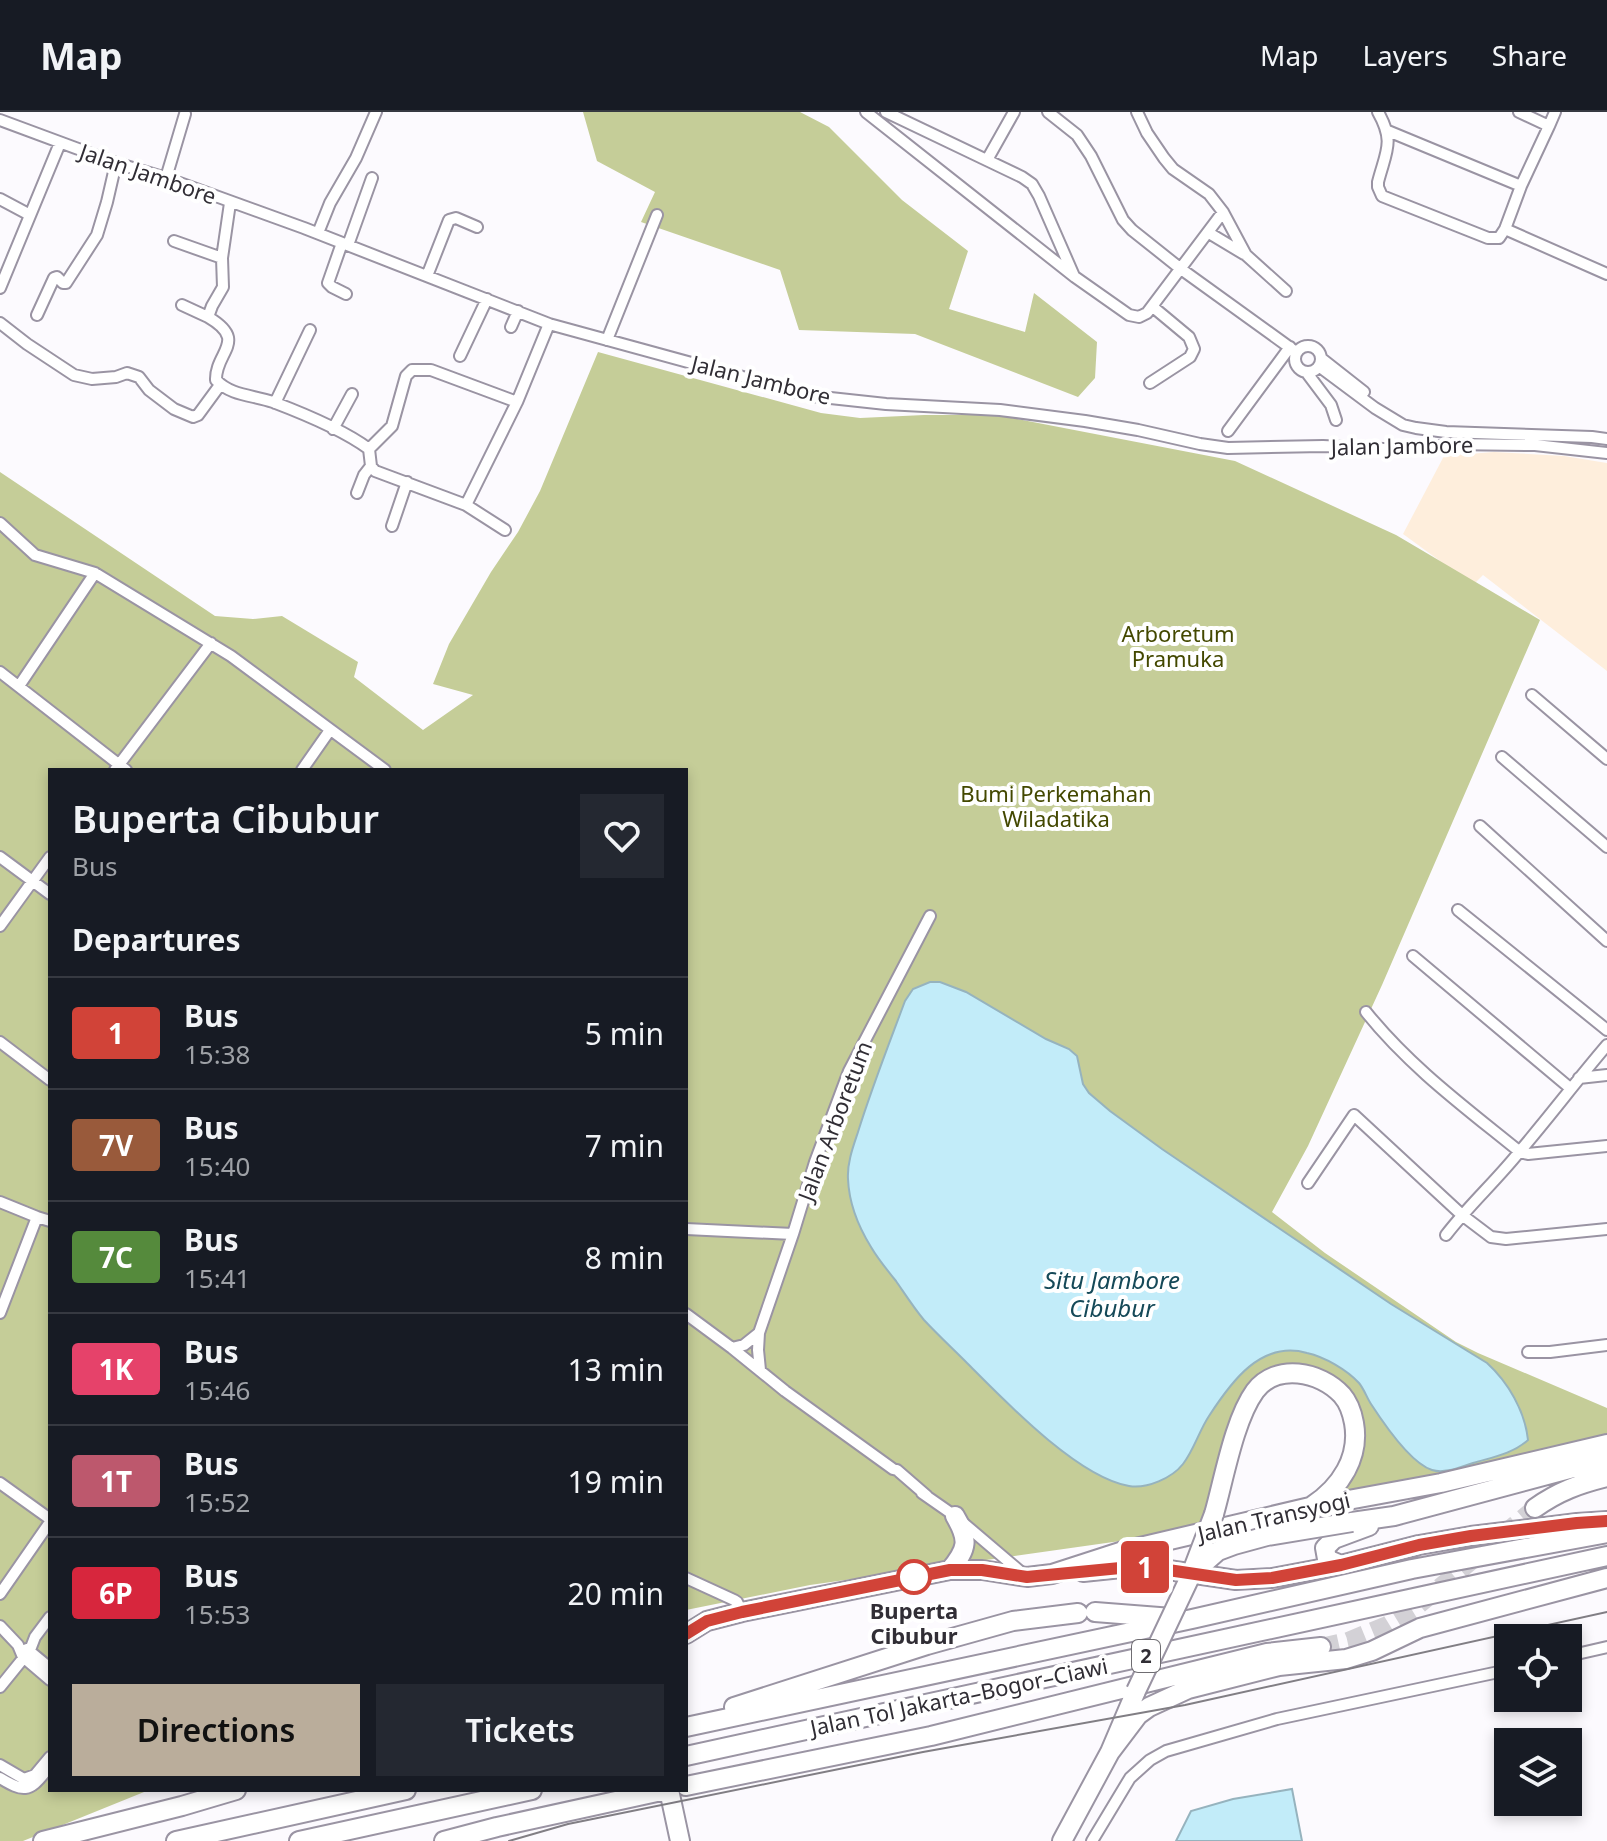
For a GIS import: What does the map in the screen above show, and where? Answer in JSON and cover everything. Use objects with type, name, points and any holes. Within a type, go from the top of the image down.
[{"type":"highway","points":[[1062,1841],[1110,1752],[1190,1577],[1214,1514],[1240,1418],[1255,1392],[1275,1375],[1311,1376],[1334,1387],[1343,1396],[1353,1417],[1355,1443],[1349,1466],[1323,1499],[1310,1507]]},
{"type":"highway","name":"Jalan Transyogi","points":[[688,1633],[707,1621],[742,1612],[950,1570],[982,1570],[1027,1577],[1052,1574],[1123,1551],[1310,1507],[1604,1457]]},
{"type":"highway","name":"Jalan Transyogi","points":[[1190,1577],[1218,1551],[1234,1545],[1267,1536],[1394,1516],[1604,1457]]},
{"type":"highway","points":[[1535,1508],[1568,1488],[1604,1457]]},
{"type":"highway","points":[[950,1570],[961,1556],[966,1542],[955,1516]]},
{"type":"highway","points":[[1341,1565],[1327,1559],[1327,1544],[1394,1516]]},
{"type":"highway","points":[[1052,1574],[1141,1566],[1236,1580],[1272,1578],[1471,1536],[1607,1521]]},
{"type":"highway","name":"Jalan Tol Jakarta–Bogor–Ciawi","points":[[688,1725],[1192,1619],[1412,1569],[1607,1533]]},
{"type":"highway","name":"Jalan Tol Jakarta–Bogor–Ciawi","points":[[688,1756],[1607,1556]]},
{"type":"highway","points":[[1110,1752],[1138,1715],[1188,1689],[1279,1666],[1346,1659],[1372,1651],[1420,1628],[1607,1578]]},
{"type":"highway","points":[[688,1724],[927,1645],[1013,1621],[1086,1612],[1192,1619]]},
{"type":"highway","points":[[688,1786],[931,1736],[1267,1653],[1321,1647]]},
{"type":"highway","points":[[43,1841],[229,1792]]},
{"type":"highway","points":[[176,1841],[397,1792]]},
{"type":"highway","points":[[299,1841],[523,1792]]},
{"type":"highway","points":[[444,1841],[659,1792]]},
{"type":"highway","points":[[668,1792],[680,1841]]},
{"type":"street","points":[[318,233],[376,112]]},
{"type":"street","points":[[866,112],[1075,277],[1129,315],[1142,316],[1153,307],[1223,212]]},
{"type":"street","points":[[886,112],[1032,184],[1075,277]]},
{"type":"street","points":[[987,160],[1014,112]]},
{"type":"street","points":[[1048,112],[1077,135],[1123,220],[1132,230],[1293,349],[1296,365],[1301,371],[1314,372],[1321,363]]},
{"type":"street","points":[[1137,112],[1168,164],[1209,194],[1223,212],[1246,255]]},
{"type":"street","points":[[1378,112],[1388,131],[1389,142],[1378,182],[1382,196],[1488,238],[1498,239],[1555,112]]},
{"type":"street","points":[[1519,112],[1549,126]]},
{"type":"street","points":[[166,178],[185,114]]},
{"type":"street","name":"Jalan Jambore","points":[[0,120],[318,233],[549,324],[812,396],[886,404],[1000,410],[1129,429],[1216,447],[1323,446],[1403,450],[1447,444],[1535,445],[1607,453]]},
{"type":"street","points":[[1388,131],[1521,186]]},
{"type":"street","points":[[0,288],[60,143]]},
{"type":"street","points":[[37,315],[54,278],[66,283],[94,240],[116,163]]},
{"type":"street","points":[[346,294],[328,283],[372,178]]},
{"type":"street","points":[[0,199],[30,215]]},
{"type":"street","points":[[208,317],[223,287],[222,258],[230,203]]},
{"type":"street","points":[[607,340],[657,215]]},
{"type":"street","points":[[427,276],[449,220],[456,218],[477,227]]},
{"type":"street","points":[[1505,229],[1607,274]]},
{"type":"street","points":[[1209,233],[1246,255],[1286,291]]},
{"type":"street","points":[[174,241],[222,258]]},
{"type":"street","points":[[460,356],[487,299]]},
{"type":"street","points":[[182,305],[208,317],[224,330],[228,339],[215,376],[220,385],[236,393],[275,403],[369,449]]},
{"type":"street","points":[[1150,383],[1190,357],[1194,349],[1189,337],[1153,307]]},
{"type":"street","points":[[511,327],[518,311]]},
{"type":"street","points":[[0,323],[74,375],[92,379],[127,373],[139,377],[149,390],[174,409],[193,417],[198,415],[220,385]]},
{"type":"street","points":[[466,505],[517,402],[549,324]]},
{"type":"street","points":[[275,403],[310,330]]},
{"type":"street","points":[[1228,431],[1293,349],[1312,345],[1319,350],[1321,363],[1375,408],[1403,425],[1446,432],[1607,439]]},
{"type":"street","points":[[1321,363],[1396,416],[1417,423],[1607,433]]},
{"type":"street","points":[[369,449],[392,426],[406,376],[412,370],[431,370],[517,402]]},
{"type":"street","points":[[1307,373],[1331,405],[1336,420]]},
{"type":"street","points":[[333,429],[352,394]]},
{"type":"street","points":[[369,449],[371,466],[375,471],[466,505],[505,530]]},
{"type":"street","points":[[357,493],[371,466]]},
{"type":"street","points":[[392,526],[407,482]]},
{"type":"street","points":[[0,523],[35,555],[95,573],[211,643],[382,768]]},
{"type":"street","points":[[19,686],[95,573]]},
{"type":"street","points":[[0,672],[120,768],[211,643]]},
{"type":"street","points":[[1532,695],[1607,759]]},
{"type":"street","points":[[303,768],[330,730]]},
{"type":"street","points":[[1502,757],[1607,847]]},
{"type":"street","points":[[1480,826],[1607,941]]},
{"type":"street","points":[[0,857],[48,892]]},
{"type":"street","points":[[0,926],[48,860]]},
{"type":"street","points":[[1458,910],[1607,1030]]},
{"type":"street","name":"Jalan Arboretum","points":[[760,1370],[759,1333],[815,1162],[849,1071],[930,916]]},
{"type":"street","points":[[1413,956],[1570,1088]]},
{"type":"street","points":[[1366,1012],[1423,1073],[1520,1152],[1528,1154],[1607,1146]]},
{"type":"street","points":[[0,1042],[48,1078]]},
{"type":"street","points":[[1446,1235],[1520,1152],[1607,1045]]},
{"type":"street","points":[[1579,1078],[1607,1075]]},
{"type":"street","points":[[1308,1183],[1354,1115],[1462,1215],[1491,1237],[1506,1239],[1607,1229]]},
{"type":"street","points":[[0,1202],[48,1220]]},
{"type":"street","points":[[0,1313],[37,1217]]},
{"type":"street","points":[[688,1229],[793,1234]]},
{"type":"street","points":[[688,1315],[955,1516],[1027,1577]]},
{"type":"street","points":[[732,1348],[751,1341],[759,1333]]},
{"type":"street","points":[[1528,1352],[1607,1345]]},
{"type":"street","points":[[0,1483],[48,1524]]},
{"type":"street","points":[[0,1594],[48,1526]]},
{"type":"street","points":[[688,1579],[734,1600],[742,1612]]},
{"type":"street","points":[[2,1681],[26,1654],[48,1620]]},
{"type":"street","points":[[688,1625],[707,1621]]},
{"type":"street","points":[[0,1626],[48,1678]]},
{"type":"street","points":[[1582,1653],[1607,1647]]},
{"type":"street","points":[[26,1654],[48,1667]]},
{"type":"street","points":[[1092,1841],[1130,1778],[1150,1760],[1166,1751],[1277,1719],[1494,1673]]},
{"type":"street","points":[[0,1765],[24,1779],[35,1775],[48,1759]]},
{"type":"street","points":[[0,1778],[18,1788],[30,1787],[48,1768]]},
{"type":"shaded area","points":[[1494,452],[1564,456],[1607,463],[1607,671],[1483,575],[1473,585],[1403,534],[1444,456]]},
{"type":"green space","points":[[583,112],[800,112],[829,127],[902,200],[968,251],[949,309],[1025,332],[1034,293],[1097,342],[1095,378],[1078,397],[915,334],[799,330],[780,270],[641,222],[655,192],[597,161]]},
{"type":"green space","name":"Bumi Perkemahan Wiladatika","points":[[598,352],[821,413],[860,418],[996,415],[1235,461],[1396,535],[1540,620],[1382,985],[1308,1146],[1272,1212],[1325,1253],[1456,1342],[1607,1408],[1607,1477],[1411,1489],[1322,1505],[1354,1459],[1339,1388],[1263,1377],[1212,1504],[1198,1530],[810,1585],[688,1610],[688,768],[48,768],[48,1792],[144,1792],[23,1841],[0,1841],[0,472],[215,616],[253,619],[282,616],[358,662],[354,677],[423,730],[473,695],[433,684],[449,644],[540,491]]},
{"type":"water","name":"Situ Jambore Cibubur","points":[[930,982],[940,982],[966,992],[1069,1049],[1077,1056],[1083,1084],[1110,1111],[1391,1304],[1487,1363],[1514,1398],[1528,1440],[1495,1457],[1452,1470],[1432,1470],[1415,1460],[1398,1442],[1354,1378],[1321,1358],[1290,1351],[1262,1358],[1249,1367],[1227,1390],[1209,1416],[1183,1464],[1159,1481],[1129,1486],[1109,1480],[1065,1453],[1021,1416],[924,1320],[874,1251],[852,1206],[848,1167],[869,1099],[905,1001],[913,989]]},
{"type":"water","points":[[1292,1789],[1302,1841],[1176,1841],[1191,1811],[1233,1799]]},
{"type":"tunnel","points":[[1321,1647],[1348,1641],[1387,1625],[1415,1608],[1535,1508]]},
{"type":"tram line","points":[[509,1841],[568,1824],[923,1752],[1185,1705],[1607,1612]]},
{"type":"bus line","name":"1","points":[[688,1633],[707,1621],[742,1612],[950,1570],[982,1570],[1027,1577],[1141,1566],[1236,1580],[1272,1578],[1471,1536],[1607,1521]]},
{"type":"place","name":"Buperta Cibubur","points":[[914,1577]]},
{"type":"park label","name":"Arboretum Pramuka","points":[[1178,646]]}]
